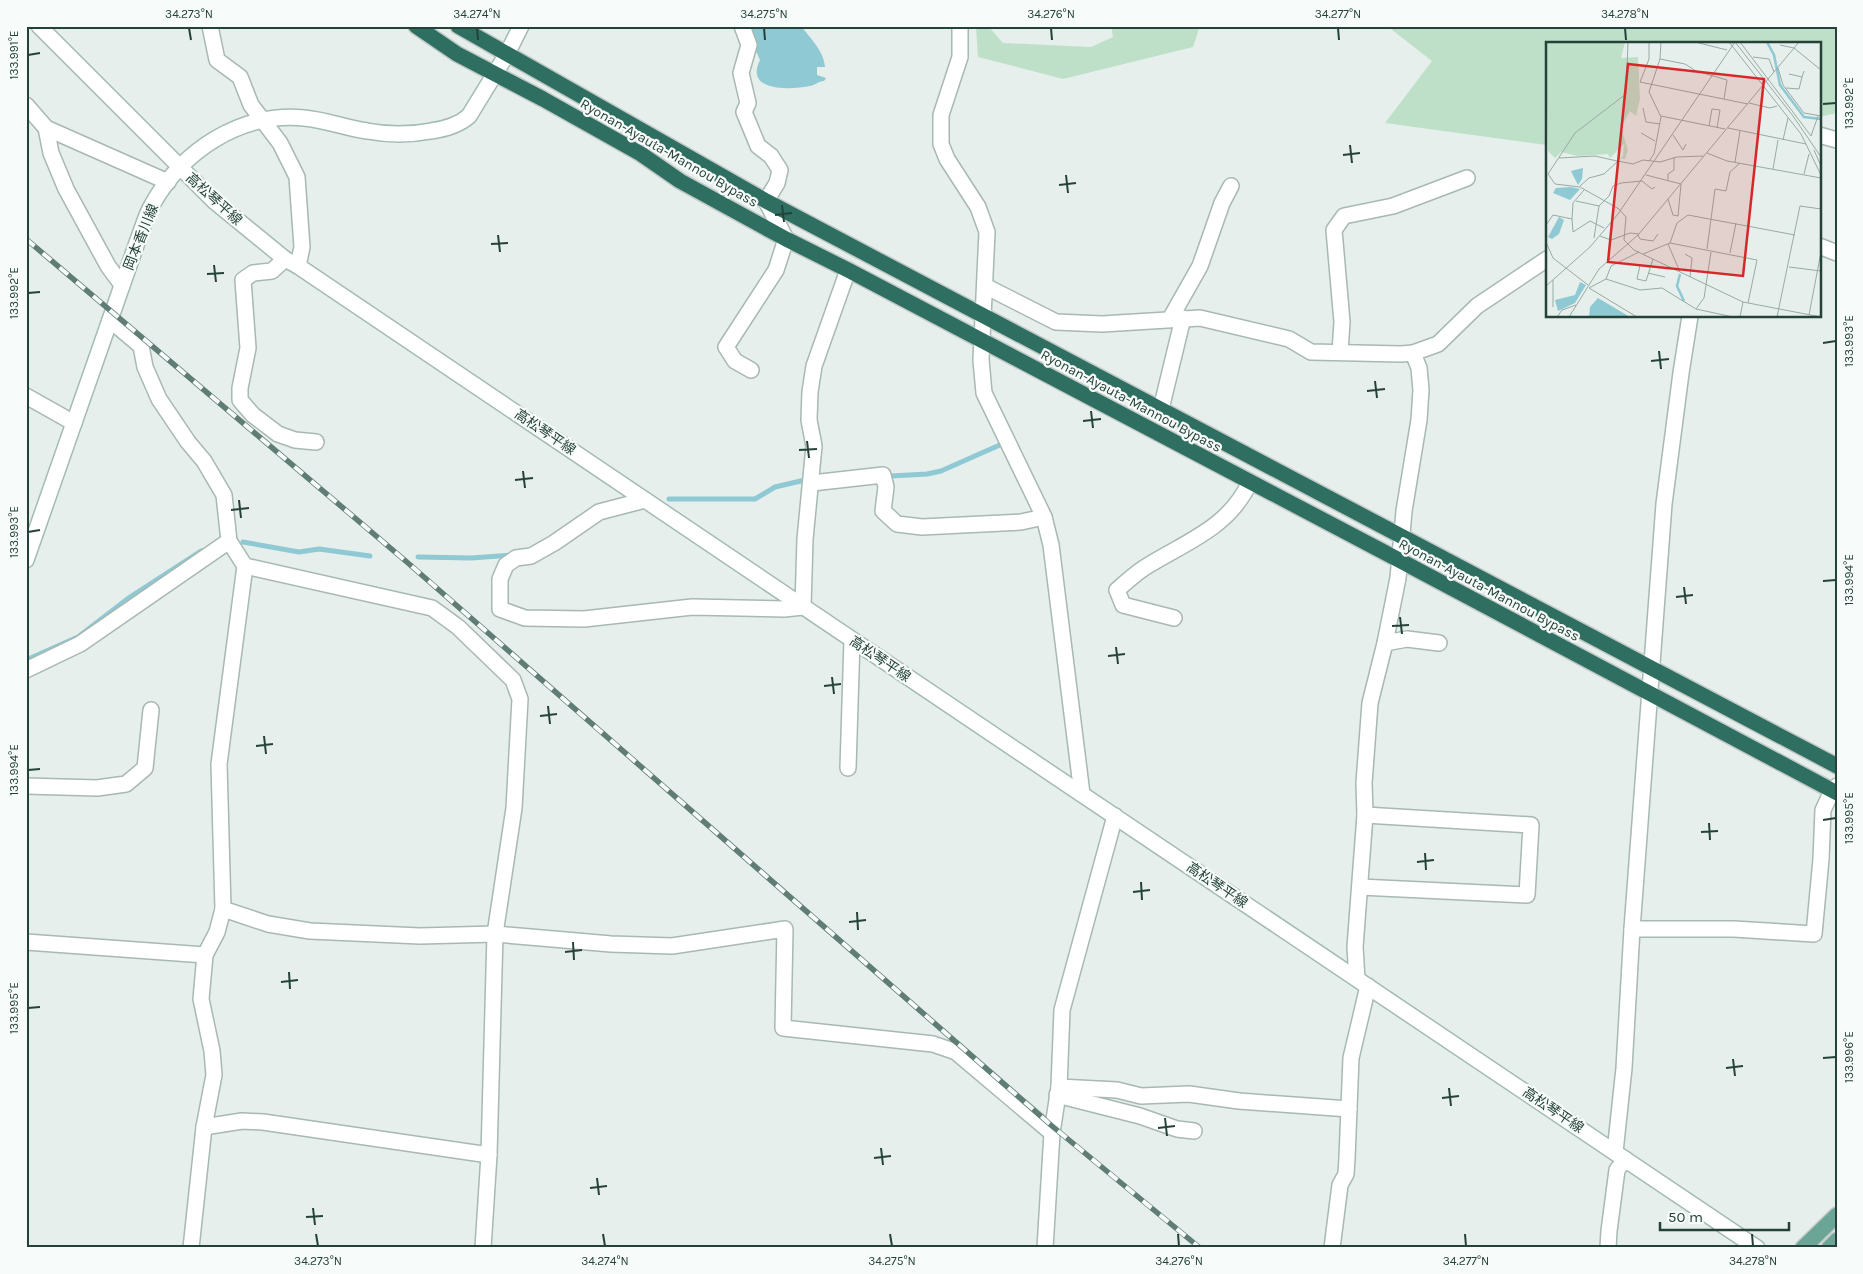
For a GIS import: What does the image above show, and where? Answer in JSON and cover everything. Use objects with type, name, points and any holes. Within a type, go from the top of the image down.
[{"type":"highway","name":"Ryonan-Ayauta-Mannou Bypass","points":[[416,26],[457,54],[641,154],[680,181],[786,239],[1399,560],[1650,695],[1835,790]]},
{"type":"highway","name":"Ryonan-Ayauta-Mannou Bypass","points":[[458,26],[766,202],[1162,408],[1837,766]]},
{"type":"main road","points":[[1803,1248],[1837,1215]]},
{"type":"main road","points":[[1829,1248],[1837,1240]]},
{"type":"street","name":"高松琴平線","points":[[39,26],[214,201],[292,262],[1757,1248]]},
{"type":"street","points":[[210,26],[217,60],[240,78],[251,105],[280,143],[297,177],[302,247],[292,262],[272,271],[253,273],[244,280],[248,348],[240,388],[240,400],[252,415],[278,434],[295,440],[316,442]]},
{"type":"street","name":"岡本香川線","points":[[26,560],[151,206],[180,168],[210,141],[224,132],[261,120],[303,118],[391,134],[423,133],[443,129],[462,122],[469,116],[495,74],[521,26]]},
{"type":"street","points":[[742,26],[748,44],[741,73],[748,102],[744,112],[758,146],[771,156],[780,170],[776,183],[766,202],[786,239],[776,270],[726,346],[735,361],[751,370]]},
{"type":"street","points":[[960,26],[960,57],[941,115],[941,144],[948,159],[978,207],[987,232],[981,360],[984,393],[1044,517],[1051,544],[1082,794]]},
{"type":"street","points":[[26,105],[46,128],[168,182]]},
{"type":"street","points":[[46,128],[51,153],[66,189],[108,266],[122,285]]},
{"type":"street","points":[[1820,135],[1837,140]]},
{"type":"street","points":[[1340,352],[1342,322],[1334,230],[1344,216],[1393,206],[1468,178]]},
{"type":"street","points":[[1162,408],[1177,318],[1200,266],[1222,203],[1231,186]]},
{"type":"street","points":[[1820,246],[1837,253]]},
{"type":"street","points":[[985,286],[1056,322],[1102,324],[1200,318],[1289,339],[1311,352],[1401,354],[1414,353],[1438,344],[1478,306],[1546,260]]},
{"type":"street","points":[[645,500],[599,512],[532,556],[516,558],[506,565],[500,579],[500,609],[525,618],[584,619],[692,606],[784,609],[803,607],[805,539],[812,483],[814,446],[809,420],[814,366],[848,270]]},
{"type":"street","points":[[1608,1248],[1620,1156],[1632,929],[1664,504],[1690,318]]},
{"type":"street","points":[[110,320],[141,346],[145,367],[159,399],[188,442],[204,460],[224,495],[229,541],[244,566],[219,764],[223,909],[217,932],[205,955],[201,999],[212,1051],[214,1074],[204,1127],[192,1248]]},
{"type":"street","points":[[1332,1248],[1340,1185],[1346,1174],[1351,1058],[1362,983],[1355,947],[1365,815],[1364,783],[1370,703],[1385,643],[1398,578],[1404,510],[1419,420],[1422,390],[1414,353]]},
{"type":"street","points":[[26,396],[74,423]]},
{"type":"street","points":[[812,483],[883,475],[886,488],[883,511],[897,524],[922,527],[1021,522],[1044,517]]},
{"type":"street","points":[[1174,618],[1123,605],[1117,590],[1142,569],[1206,533],[1236,507],[1250,482]]},
{"type":"street","points":[[26,670],[80,644],[229,541]]},
{"type":"street","points":[[244,566],[432,608],[458,627],[514,680],[520,700],[514,808],[495,934],[483,1248]]},
{"type":"street","points":[[1385,643],[1407,639],[1439,643]]},
{"type":"street","points":[[848,768],[852,640]]},
{"type":"street","points":[[26,786],[97,788],[126,784],[145,768],[151,710]]},
{"type":"street","points":[[1632,929],[1734,928],[1814,934],[1821,859],[1823,810],[1835,790]]},
{"type":"street","points":[[1360,887],[1527,896],[1532,825],[1365,815]]},
{"type":"street","points":[[1046,1248],[1052,1133],[1058,1091],[1062,1010],[1115,816]]},
{"type":"street","points":[[223,909],[268,924],[310,931],[420,936],[495,934],[584,942],[672,946],[785,929],[783,1028],[933,1044],[956,1052],[1052,1133]]},
{"type":"street","points":[[26,942],[205,955]]},
{"type":"street","points":[[1058,1091],[1117,1090],[1141,1096],[1189,1094],[1238,1101],[1349,1109]]},
{"type":"street","points":[[1058,1091],[1177,1129],[1194,1131]]},
{"type":"street","points":[[204,1127],[242,1121],[263,1122],[488,1156]]},
{"type":"green space","points":[[976,26],[988,26],[1003,43],[1091,47],[1113,37],[1111,26],[1200,26],[1193,47],[1063,79],[978,57]]},
{"type":"green space","points":[[1387,26],[1837,26],[1837,113],[1820,117],[1820,42],[1546,42],[1546,145],[1385,123],[1432,61]]},
{"type":"water","points":[[747,26],[801,26],[822,56],[825,67],[817,67],[817,75],[826,78],[824,81],[810,86],[792,88],[781,88],[764,83],[758,78],[757,70],[760,60],[756,51],[752,50]]},
{"type":"waterway","points":[[891,476],[927,474],[941,471],[1002,444]]},
{"type":"waterway","points":[[669,499],[755,499],[775,487],[805,480]]},
{"type":"waterway","points":[[243,542],[299,552],[319,549],[370,556]]},
{"type":"waterway","points":[[26,660],[78,637],[130,597],[201,551]]},
{"type":"waterway","points":[[418,557],[471,558],[512,555]]},
{"type":"railway","points":[[26,239],[408,563],[1052,1126],[1200,1248]]}]
